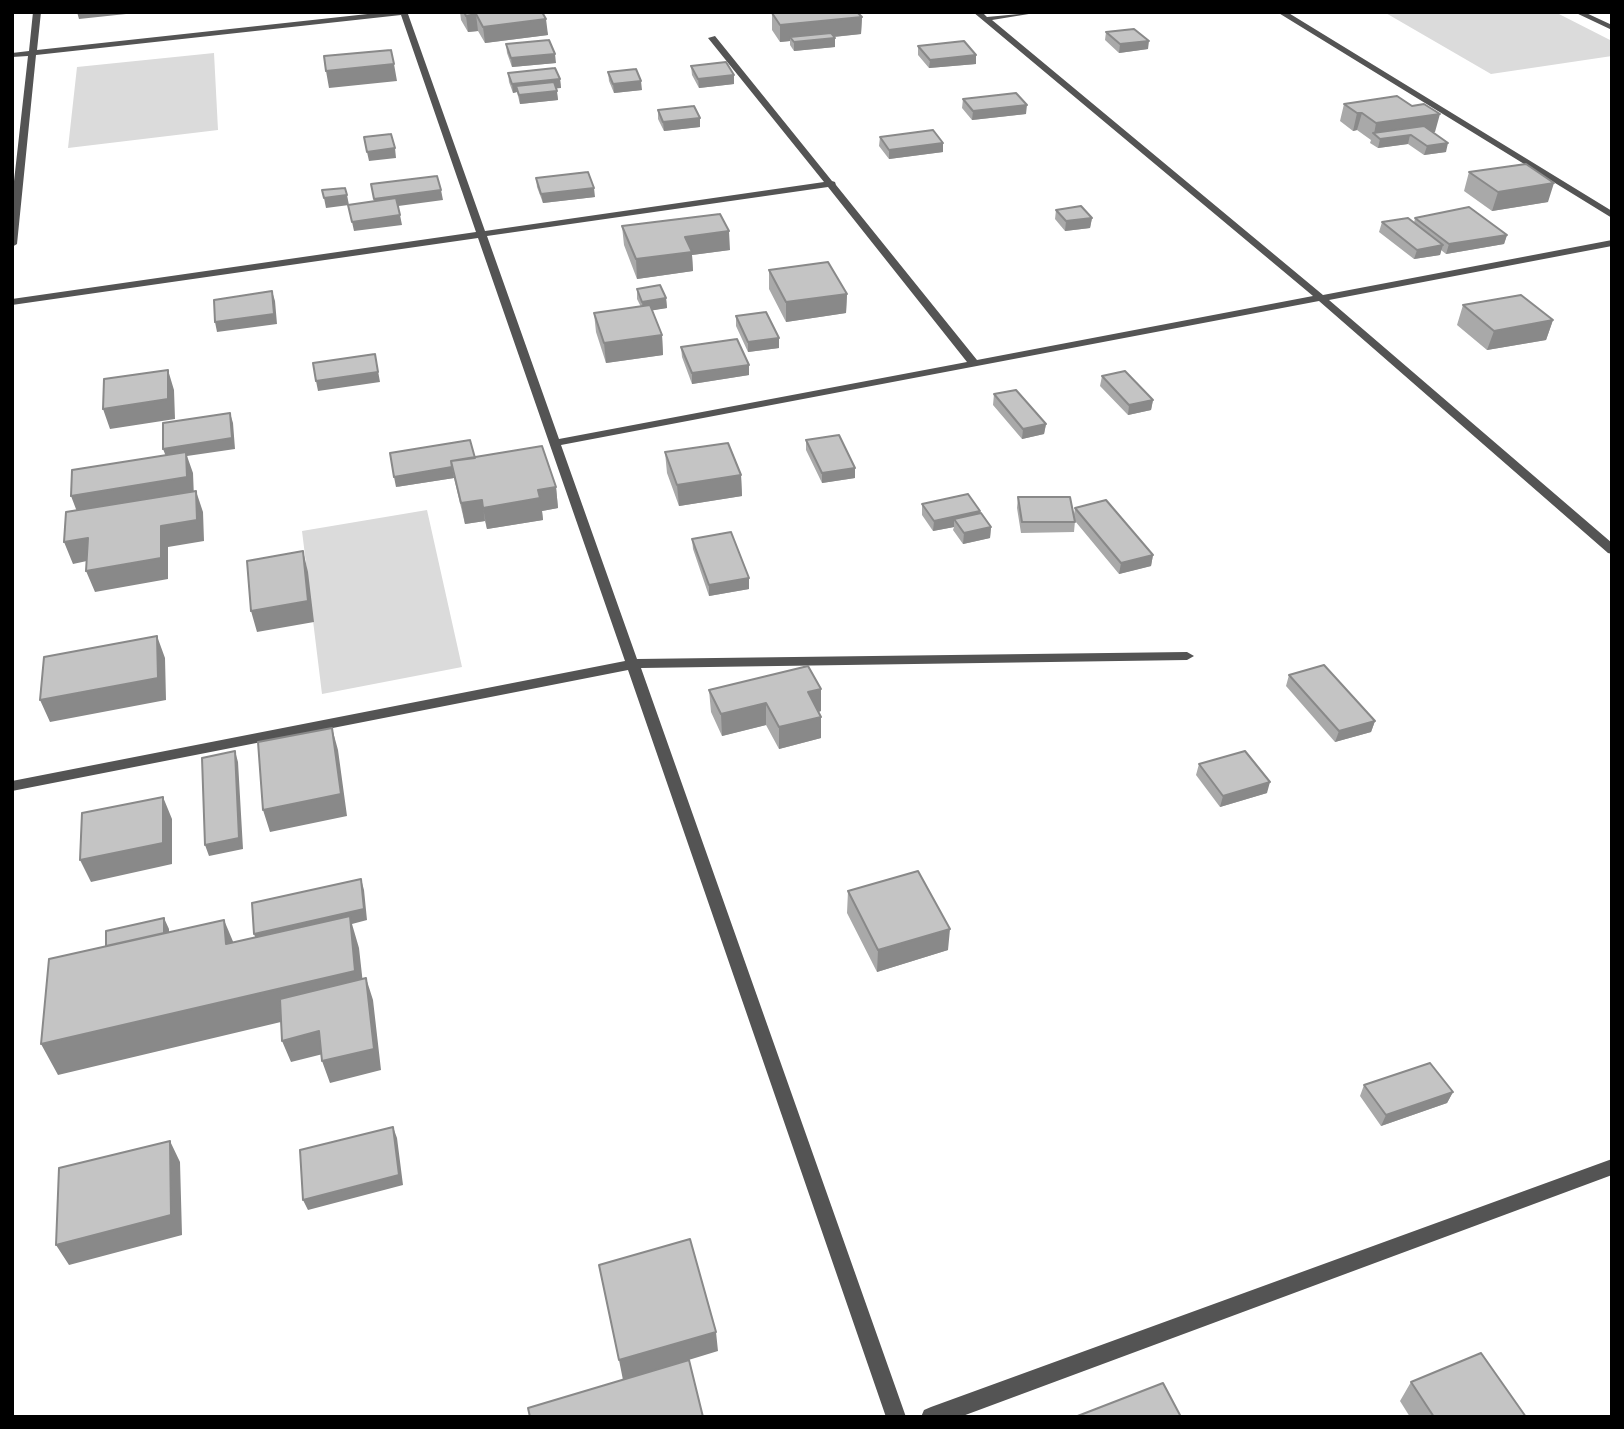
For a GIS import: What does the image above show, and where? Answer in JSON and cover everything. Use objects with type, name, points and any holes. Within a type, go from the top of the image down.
[{"type":"street","points":[[12,244],[37,12]]},
{"type":"street","points":[[12,55],[405,12],[480,235],[634,664],[896,1417]]},
{"type":"street","points":[[981,16],[1037,12]]},
{"type":"street","points":[[1281,12],[1612,215]]},
{"type":"street","points":[[1578,12],[1612,28]]},
{"type":"street","points":[[981,16],[1321,298],[1612,550]]},
{"type":"street","points":[[712,38],[974,363]]},
{"type":"street","points":[[12,302],[832,184]]},
{"type":"street","points":[[554,443],[1612,243]]},
{"type":"street","points":[[12,786],[634,664],[1186,656]]},
{"type":"street","points":[[931,1417],[1612,1167]]},
{"type":"shaded area","points":[[1384,12],[1555,12],[1612,41],[1612,56],[1491,74]]},
{"type":"shaded area","points":[[214,53],[218,130],[68,148],[77,67]]},
{"type":"shaded area","points":[[427,510],[462,667],[322,694],[302,531]]},
{"type":"building","points":[[464,12],[542,12],[546,19],[483,27],[476,14],[466,16]]},
{"type":"building","points":[[857,12],[862,17],[780,25],[772,13]]},
{"type":"building","points":[[1134,29],[1149,41],[1120,44],[1106,32]]},
{"type":"building","points":[[831,33],[835,38],[794,42],[790,37]]},
{"type":"building","points":[[549,40],[555,54],[511,58],[506,44]]},
{"type":"building","points":[[964,41],[976,55],[930,60],[918,46]]},
{"type":"building","points":[[391,50],[394,64],[326,71],[324,56]]},
{"type":"building","points":[[726,62],[734,75],[698,79],[691,66]]},
{"type":"building","points":[[555,68],[560,79],[512,84],[508,73]]},
{"type":"building","points":[[636,69],[641,81],[613,84],[608,72]]},
{"type":"building","points":[[554,82],[557,91],[519,95],[516,86]]},
{"type":"building","points":[[1016,93],[1027,105],[973,111],[963,99]]},
{"type":"building","points":[[1397,96],[1412,106],[1424,104],[1440,114],[1376,123],[1344,104]]},
{"type":"building","points":[[694,106],[700,118],[663,122],[658,110]]},
{"type":"building","points":[[1424,126],[1448,143],[1427,146],[1411,135],[1380,139],[1373,133]]},
{"type":"building","points":[[933,130],[943,143],[889,150],[880,137]]},
{"type":"building","points":[[391,134],[395,148],[367,152],[364,137]]},
{"type":"building","points":[[1526,164],[1554,183],[1498,192],[1469,172]]},
{"type":"building","points":[[588,172],[594,188],[541,194],[536,178]]},
{"type":"building","points":[[437,176],[441,190],[374,199],[371,184]]},
{"type":"building","points":[[345,188],[347,195],[324,198],[322,190]]},
{"type":"building","points":[[396,198],[400,215],[352,222],[348,205]]},
{"type":"building","points":[[1081,206],[1092,218],[1066,221],[1056,210]]},
{"type":"building","points":[[1469,207],[1507,235],[1449,244],[1415,218]]},
{"type":"building","points":[[720,214],[729,231],[685,237],[692,252],[636,259],[622,226]]},
{"type":"building","points":[[1408,218],[1443,245],[1417,250],[1382,222]]},
{"type":"building","points":[[828,262],[847,294],[786,302],[769,270]]},
{"type":"building","points":[[660,285],[666,298],[642,302],[637,289]]},
{"type":"building","points":[[272,291],[274,314],[215,322],[214,300]]},
{"type":"building","points":[[1521,295],[1553,320],[1494,331],[1463,305]]},
{"type":"building","points":[[650,305],[662,335],[604,343],[594,313]]},
{"type":"building","points":[[766,312],[779,338],[748,342],[736,316]]},
{"type":"building","points":[[737,339],[749,365],[692,373],[681,347]]},
{"type":"building","points":[[375,354],[378,372],[316,381],[313,363]]},
{"type":"building","points":[[168,370],[168,399],[103,409],[104,379]]},
{"type":"building","points":[[1125,371],[1153,400],[1129,405],[1102,376]]},
{"type":"building","points":[[1016,390],[1046,424],[1023,429],[994,394]]},
{"type":"building","points":[[230,413],[232,438],[163,449],[163,423]]},
{"type":"building","points":[[839,435],[855,468],[822,473],[806,440]]},
{"type":"building","points":[[470,440],[475,458],[451,461],[452,467],[394,477],[390,453]]},
{"type":"building","points":[[728,443],[741,475],[677,485],[665,452]]},
{"type":"building","points":[[542,446],[556,487],[538,490],[540,498],[483,508],[482,500],[461,503],[451,461]]},
{"type":"building","points":[[186,452],[187,477],[71,496],[72,470]]},
{"type":"building","points":[[196,491],[197,520],[161,526],[161,558],[86,571],[88,538],[64,542],[66,512]]},
{"type":"building","points":[[968,494],[980,511],[934,521],[922,504]]},
{"type":"building","points":[[1018,497],[1070,497],[1075,522],[1022,522]]},
{"type":"building","points":[[1106,500],[1153,555],[1121,563],[1075,508]]},
{"type":"building","points":[[981,513],[991,527],[964,533],[954,519]]},
{"type":"building","points":[[731,532],[749,578],[709,585],[692,539]]},
{"type":"building","points":[[303,551],[308,601],[251,611],[247,561]]},
{"type":"building","points":[[157,636],[158,678],[40,700],[44,657]]},
{"type":"building","points":[[1324,665],[1375,721],[1339,731],[1289,675]]},
{"type":"building","points":[[808,666],[821,689],[808,692],[821,717],[779,727],[766,703],[721,714],[709,690]]},
{"type":"building","points":[[332,728],[341,794],[263,810],[258,742]]},
{"type":"building","points":[[235,751],[239,838],[205,845],[202,758]]},
{"type":"building","points":[[1245,751],[1270,782],[1223,796],[1199,764]]},
{"type":"building","points":[[163,797],[163,843],[80,860],[82,813]]},
{"type":"building","points":[[918,871],[950,929],[878,950],[848,891]]},
{"type":"building","points":[[361,879],[364,909],[254,934],[252,903]]},
{"type":"building","points":[[350,916],[355,971],[41,1044],[49,959],[224,920],[226,944]]},
{"type":"building","points":[[164,918],[164,933],[106,946],[106,931]]},
{"type":"building","points":[[366,978],[374,1049],[322,1061],[319,1031],[282,1041],[280,999]]},
{"type":"building","points":[[1430,1063],[1453,1092],[1386,1115],[1364,1085]]},
{"type":"building","points":[[393,1127],[399,1175],[303,1200],[300,1150]]},
{"type":"building","points":[[170,1141],[171,1215],[56,1245],[59,1168]]},
{"type":"building","points":[[690,1239],[716,1332],[619,1360],[599,1265]]},
{"type":"building","points":[[1481,1353],[1526,1417],[1434,1417],[1411,1382]]},
{"type":"building","points":[[689,1360],[703,1417],[530,1417],[528,1408]]},
{"type":"building","points":[[1163,1383],[1181,1417],[1075,1417]]}]
